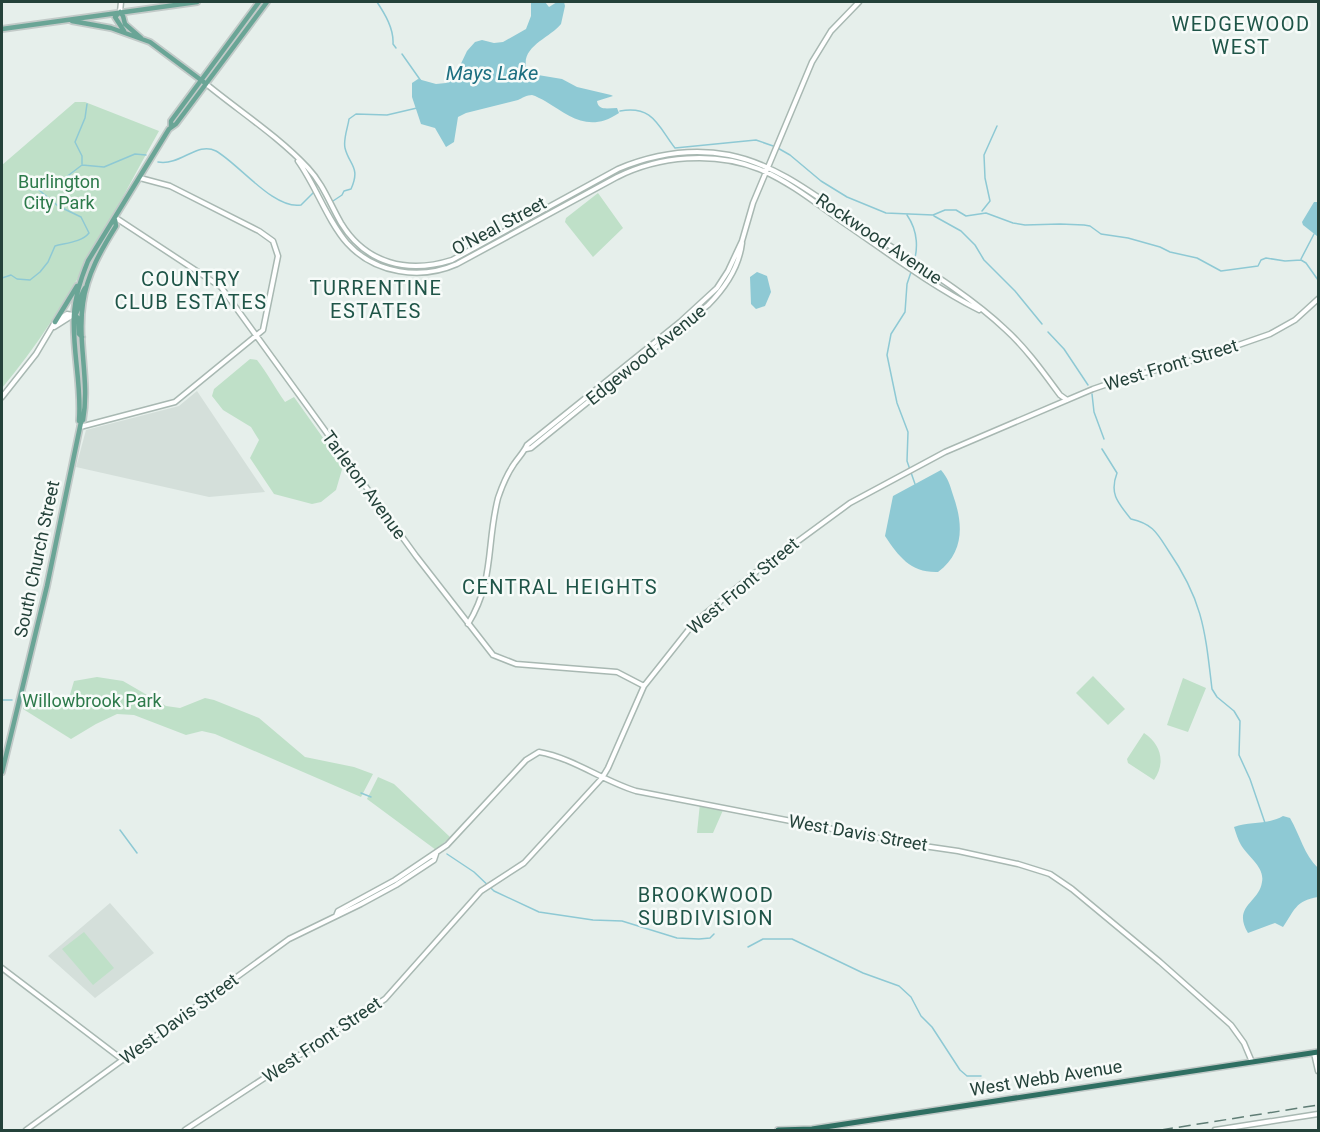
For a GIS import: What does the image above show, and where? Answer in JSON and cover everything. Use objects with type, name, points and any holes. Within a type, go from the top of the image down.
[{"type":"highway","name":"West Webb Avenue","points":[[778,1131],[820,1128],[1316,1052]]},
{"type":"main road","points":[[2,29],[196,2]]},
{"type":"main road","points":[[251,2],[253,10]]},
{"type":"main road","name":"South Church Street","points":[[203,82],[259,2]]},
{"type":"main road","name":"South Church Street","points":[[80,425],[80,389],[74,315],[80,281],[94,250],[140,178],[171,126],[171,122],[267,2]]},
{"type":"main road","points":[[120,12],[115,17],[125,33]]},
{"type":"main road","points":[[120,12],[125,24],[141,38],[160,49],[203,82]]},
{"type":"main road","points":[[66,20],[98,24],[141,38]]},
{"type":"main road","name":"South Church Street","points":[[2,772],[49,576],[80,425],[83,420],[86,394],[82,337],[86,285],[116,226],[115,219]]},
{"type":"main road","points":[[55,324],[80,281]]},
{"type":"main road","points":[[82,337],[79,334],[78,320],[74,315],[78,312],[81,292],[86,285]]},
{"type":"street","points":[[120,12],[121,2]]},
{"type":"street","name":"Edgewood Avenue","points":[[468,624],[482,598],[487,581],[501,489],[510,470],[527,445],[542,432],[615,378],[715,294],[742,241],[753,203],[817,53],[838,21],[858,2]]},
{"type":"street","name":"O'Neal Street","points":[[203,82],[292,152],[316,178],[340,222],[357,243],[370,254],[387,261],[414,267],[431,266],[452,260],[618,169],[647,159],[677,153],[710,152],[744,159],[767,170]]},
{"type":"street","name":"Rockwood Avenue","points":[[767,170],[885,242],[987,315],[1015,339],[1060,395],[1067,400]]},
{"type":"street","points":[[80,425],[176,402],[263,330],[278,256],[273,242],[268,236],[170,186],[140,178]]},
{"type":"street","name":"Tarleton Avenue","points":[[115,219],[216,282],[344,458],[493,656],[516,664],[618,672],[644,686]]},
{"type":"street","name":"West Front Street","points":[[185,1131],[385,999],[462,910],[484,888],[516,870],[526,861],[602,778],[644,686],[694,623],[756,572],[843,507],[945,452],[1116,380],[1201,358],[1260,338],[1289,324],[1318,299]]},
{"type":"street","points":[[2,397],[36,354],[55,324],[67,314],[74,315]]},
{"type":"street","name":"West Davis Street","points":[[26,1131],[289,939],[336,916],[338,911],[437,854],[454,839],[526,760],[536,753],[561,758],[622,787],[647,793],[958,851],[1018,864],[1050,874],[1072,889],[1160,962],[1232,1025],[1244,1043],[1252,1062]]},
{"type":"street","points":[[2,968],[123,1060]]},
{"type":"street","points":[[1316,1052],[1318,1071]]},
{"type":"street","points":[[1215,1131],[1318,1114]]},
{"type":"shaded area","points":[[197,391],[265,492],[209,497],[76,467],[86,430],[179,406]]},
{"type":"shaded area","points":[[110,903],[154,953],[95,998],[48,956]]},
{"type":"green space","name":"Burlington City Park","points":[[75,102],[85,102],[159,131],[67,296],[47,328],[2,388],[2,165]]},
{"type":"green space","points":[[598,193],[623,228],[593,257],[565,222],[566,218]]},
{"type":"green space","points":[[250,359],[257,360],[285,402],[294,397],[343,466],[336,490],[321,502],[312,504],[274,494],[250,458],[259,440],[251,427],[223,410],[212,396],[214,389]]},
{"type":"green space","points":[[1093,676],[1125,709],[1108,725],[1076,693]]},
{"type":"green space","name":"Willowbrook Park","points":[[97,677],[123,681],[166,706],[180,708],[205,698],[214,700],[259,718],[305,757],[354,767],[373,774],[361,797],[215,734],[202,731],[186,735],[134,715],[117,714],[71,739],[23,709],[24,699],[69,698],[74,681]]},
{"type":"green space","points":[[1183,678],[1206,688],[1188,732],[1167,725]]},
{"type":"green space","points":[[1144,733],[1150,737],[1160,754],[1160,767],[1154,780],[1128,763],[1127,759]]},
{"type":"green space","points":[[378,777],[394,784],[450,837],[436,850],[367,799]]},
{"type":"green space","points":[[700,803],[724,808],[713,833],[697,833]]},
{"type":"green space","points":[[84,932],[114,968],[93,985],[62,949]]},
{"type":"water","name":"Mays Lake","points":[[531,2],[545,2],[549,7],[557,2],[564,2],[565,6],[561,24],[527,55],[527,70],[532,74],[562,79],[577,87],[611,95],[613,96],[597,101],[598,104],[604,108],[617,108],[619,113],[598,122],[589,122],[572,117],[530,95],[458,117],[454,142],[446,147],[435,128],[421,124],[412,97],[412,83],[418,79],[436,84],[446,83],[457,72],[467,51],[475,42],[482,40],[494,43],[503,42],[526,29],[531,16]]},
{"type":"water","points":[[1314,202],[1318,202],[1317,236],[1302,222]]},
{"type":"water","points":[[757,272],[767,276],[771,292],[765,306],[756,309],[751,304],[750,277]]},
{"type":"water","points":[[941,470],[948,482],[959,516],[959,536],[957,546],[947,564],[938,572],[929,572],[913,567],[895,551],[885,536],[893,496]]},
{"type":"water","points":[[1283,816],[1290,818],[1306,851],[1318,868],[1318,897],[1300,904],[1283,927],[1275,923],[1248,933],[1243,917],[1248,905],[1260,889],[1262,877],[1259,867],[1241,845],[1234,827],[1271,821]]},
{"type":"waterway","points":[[377,2],[388,22],[396,48]]},
{"type":"waterway","points":[[402,54],[421,81]]},
{"type":"waterway","points":[[82,164],[82,156],[75,142],[85,118],[87,104]]},
{"type":"waterway","points":[[333,201],[344,191],[351,189],[354,182],[355,171],[345,144],[349,119],[356,114],[387,115],[417,108]]},
{"type":"waterway","points":[[620,111],[631,110],[647,114],[659,125],[675,148],[756,140],[776,147],[790,155],[821,181],[847,197],[886,213],[933,215],[945,210],[956,210],[966,216],[986,213],[1025,225],[1084,225],[1090,226],[1101,234],[1128,238],[1197,258],[1221,271],[1258,266],[1261,260],[1266,258],[1285,261],[1301,260],[1306,263],[1318,280]]},
{"type":"waterway","points":[[982,211],[990,201],[985,178],[984,155],[997,126]]},
{"type":"waterway","points":[[158,162],[174,161],[195,151],[209,149],[225,157],[268,194],[291,205],[301,205],[314,192]]},
{"type":"waterway","points":[[2,278],[11,275],[17,279],[30,280],[48,262],[55,246],[78,240],[89,233],[81,217],[58,206],[39,190],[36,186],[42,179],[65,178],[82,165],[104,167],[135,154],[146,155]]},
{"type":"waterway","points":[[907,215],[911,221],[916,241],[916,254],[912,267]]},
{"type":"waterway","points":[[934,216],[961,231],[1042,324]]},
{"type":"waterway","points":[[1301,259],[1314,234]]},
{"type":"waterway","points":[[911,272],[907,284],[905,312],[891,334],[887,355],[897,403],[908,432],[907,461],[915,484]]},
{"type":"waterway","points":[[1048,332],[1064,349],[1088,385]]},
{"type":"waterway","points":[[1092,394],[1094,412],[1104,439]]},
{"type":"waterway","points":[[1102,449],[1117,473],[1114,493],[1119,503],[1131,519],[1145,524],[1157,534],[1189,585],[1204,633],[1212,689],[1217,697],[1234,711],[1240,721],[1239,755],[1265,823]]},
{"type":"waterway","points":[[135,700],[141,697]]},
{"type":"waterway","points":[[2,700],[12,700]]},
{"type":"waterway","points":[[361,793],[371,797]]},
{"type":"waterway","points":[[120,830],[137,853]]},
{"type":"waterway","points":[[447,854],[474,872],[494,891],[539,912],[593,920],[622,921],[677,938],[710,938],[714,934]]},
{"type":"waterway","points":[[748,947],[763,939],[792,939],[863,973],[899,986],[911,997],[921,1016],[932,1027],[960,1070],[967,1076],[981,1076]]},
{"type":"railway","points":[[1161,1130],[1318,1105]]},
{"type":"district","name":"WEDGEWOOD WEST","points":[[1241,36]]},
{"type":"district","name":"COUNTRY CLUB ESTATES","points":[[191,290]]},
{"type":"district","name":"TURRENTINE ESTATES","points":[[376,300]]},
{"type":"district","name":"CENTRAL HEIGHTS","points":[[560,587]]},
{"type":"district","name":"BROOKWOOD SUBDIVISION","points":[[706,906]]}]
